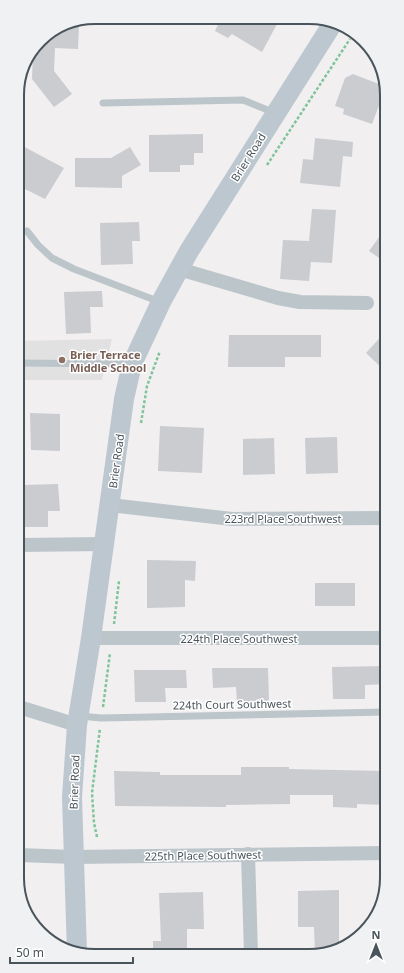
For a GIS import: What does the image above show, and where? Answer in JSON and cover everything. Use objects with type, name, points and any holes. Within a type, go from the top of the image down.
[{"type":"main road","name":"Brier Road","points":[[76,946],[72,797],[77,720],[91,638],[124,399],[132,364],[161,302],[189,251],[330,27]]},
{"type":"street","points":[[179,269],[278,298],[300,302],[367,303]]},
{"type":"street","name":"223rd Place Southwest","points":[[110,505],[232,519],[380,518]]},
{"type":"street","points":[[24,545],[104,544]]},
{"type":"street","name":"224th Place Southwest","points":[[91,638],[380,638]]},
{"type":"street","points":[[24,708],[77,720]]},
{"type":"street","name":"225th Place Southwest","points":[[24,855],[73,857],[380,853]]},
{"type":"street","points":[[248,854],[251,949]]},
{"type":"lane","points":[[104,103],[243,100],[276,113]]},
{"type":"lane","points":[[27,231],[38,245],[52,258],[74,269],[161,302]]},
{"type":"lane","points":[[24,363],[132,364]]},
{"type":"lane","name":"224th Court Southwest","points":[[77,720],[101,718],[380,712]]},
{"type":"path","points":[[264,169],[350,39]]},
{"type":"path","points":[[140,430],[147,386],[162,346]]},
{"type":"path","points":[[97,837],[94,823],[92,793],[113,638],[119,576]]},
{"type":"shaded area","name":"Brier Terrace Middle School","points":[[112,339],[102,380],[24,380],[24,341]]},
{"type":"building","points":[[218,24],[277,24],[262,52],[232,34],[228,38],[215,31]]},
{"type":"building","points":[[79,26],[78,49],[55,48],[54,71],[72,94],[54,107],[32,79],[33,62],[42,48],[64,31]]},
{"type":"building","points":[[353,74],[379,84],[380,103],[372,124],[343,114],[344,109],[335,106],[345,78]]},
{"type":"building","points":[[203,134],[203,153],[194,153],[194,165],[180,165],[180,172],[149,172],[149,135]]},
{"type":"building","points":[[315,138],[353,142],[352,157],[343,156],[340,187],[300,183],[303,159],[313,160]]},
{"type":"building","points":[[24,147],[64,168],[45,199],[24,188]]},
{"type":"building","points":[[130,147],[141,165],[122,176],[122,188],[75,187],[75,158],[111,158]]},
{"type":"building","points":[[312,209],[336,210],[332,263],[311,262],[309,281],[280,279],[283,240],[309,241]]},
{"type":"building","points":[[139,222],[140,241],[132,241],[133,264],[101,265],[100,223]]},
{"type":"building","points":[[380,236],[380,259],[369,251]]},
{"type":"building","points":[[102,291],[103,307],[90,307],[91,333],[66,334],[64,292]]},
{"type":"building","points":[[229,335],[321,335],[321,357],[285,357],[285,367],[228,367]]},
{"type":"building","points":[[380,338],[380,366],[366,353]]},
{"type":"building","points":[[30,413],[60,414],[60,451],[31,450]]},
{"type":"building","points":[[160,426],[204,428],[202,473],[158,471]]},
{"type":"building","points":[[337,437],[338,473],[306,474],[305,438]]},
{"type":"building","points":[[274,438],[275,474],[243,475],[243,439]]},
{"type":"building","points":[[58,484],[60,511],[48,511],[48,527],[24,527],[24,485]]},
{"type":"building","points":[[147,560],[196,561],[195,581],[185,580],[185,607],[147,608]]},
{"type":"building","points":[[315,583],[355,583],[355,606],[315,606]]},
{"type":"building","points":[[380,666],[380,684],[365,685],[365,699],[333,699],[332,667]]},
{"type":"building","points":[[212,668],[268,668],[269,701],[237,702],[236,687],[213,688]]},
{"type":"building","points":[[134,670],[186,670],[187,688],[165,688],[166,702],[135,702]]},
{"type":"building","points":[[241,767],[289,767],[289,769],[380,771],[380,805],[357,804],[357,808],[333,807],[333,795],[290,795],[290,804],[226,805],[226,807],[115,806],[114,771],[160,772],[160,775],[241,775]]},
{"type":"building","points":[[339,890],[339,942],[327,947],[315,948],[314,927],[298,927],[298,891]]},
{"type":"building","points":[[203,892],[204,929],[187,929],[187,949],[153,949],[153,941],[161,941],[159,893]]},
{"type":"place","name":"Brier Terrace Middle School","points":[[62,360]]}]
